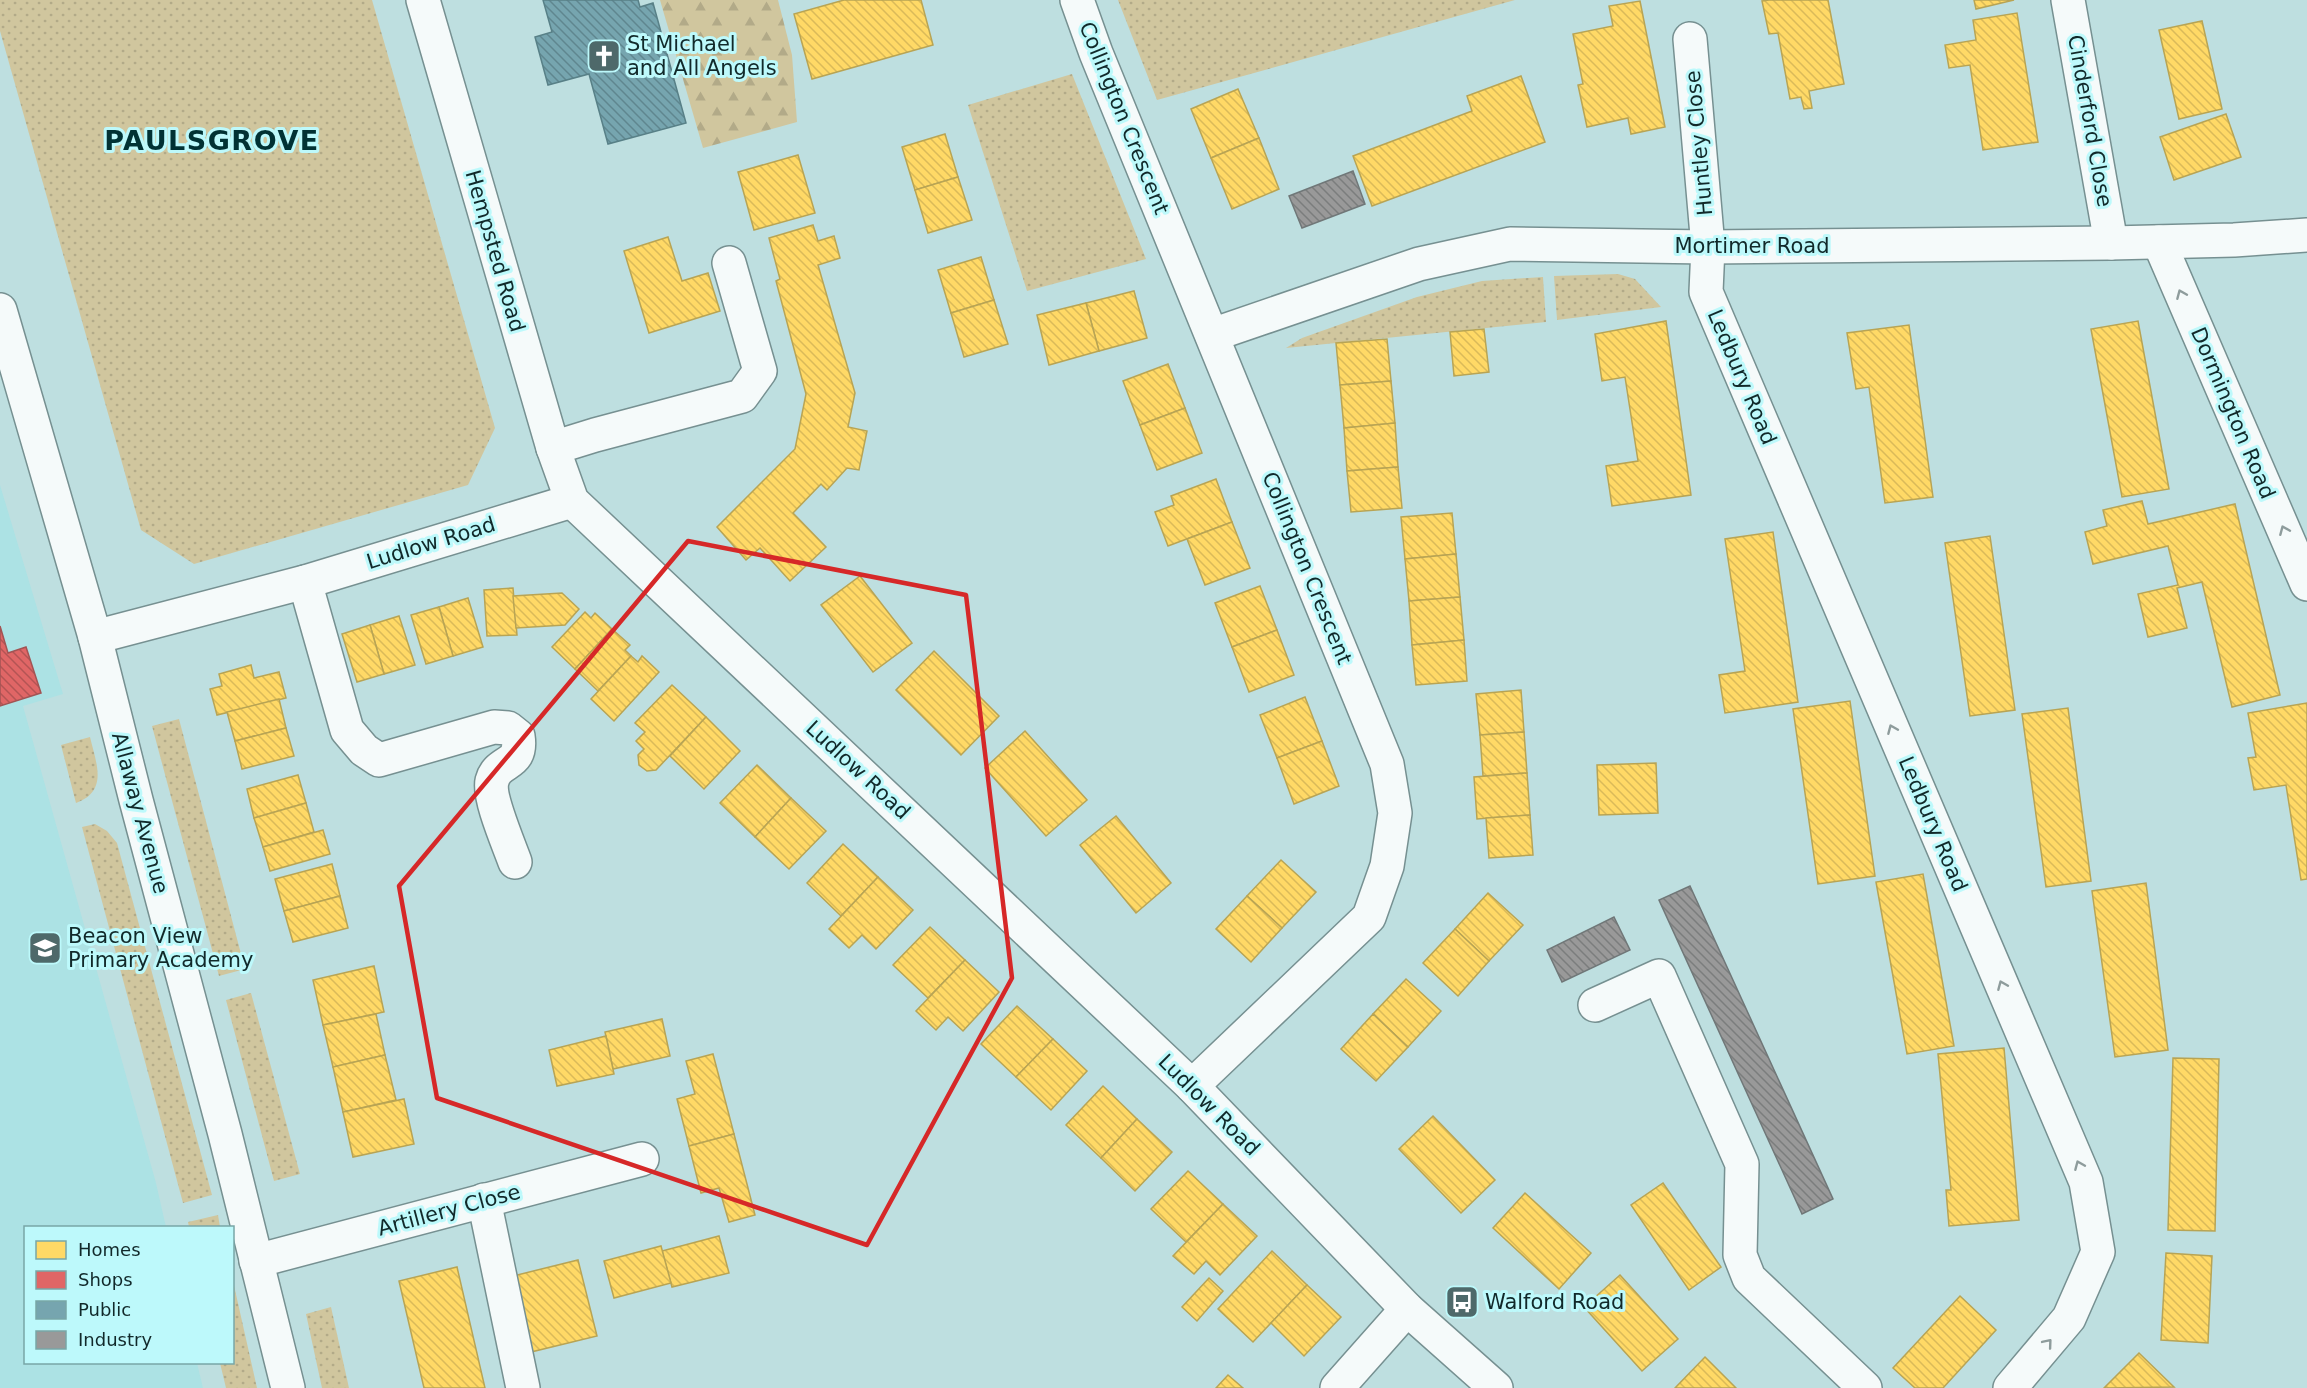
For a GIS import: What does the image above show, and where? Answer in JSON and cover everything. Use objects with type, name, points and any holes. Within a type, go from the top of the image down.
[{"type":"street","name":"Hempsted Road","points":[[423,0],[553,448],[573,501]]},
{"type":"street","name":"Collington Crescent","points":[[1077,0],[1105,75],[1387,764],[1395,813],[1387,866],[1369,918],[1192,1086]]},
{"type":"street","name":"Cinderford Close","points":[[2068,0],[2111,243]]},
{"type":"street","name":"Huntley Close","points":[[1690,39],[1708,247]]},
{"type":"street","name":"Mortimer Road","points":[[1212,335],[1419,264],[1510,244],[1708,247],[2111,243],[2234,240],[2307,235]]},
{"type":"street","name":"Dormington Road","points":[[2159,242],[2307,584]]},
{"type":"street","name":"Ledbury Road","points":[[1708,247],[1706,292],[2086,1182],[2098,1252],[2069,1318],[2010,1388]]},
{"type":"street","points":[[553,448],[742,396],[760,372],[729,263]]},
{"type":"street","name":"Allaway Avenue","points":[[0,310],[95,637],[225,1134],[288,1388]]},
{"type":"street","name":"Ludlow Road","points":[[95,637],[305,582],[573,501],[1192,1086],[1407,1309],[1496,1388]]},
{"type":"street","points":[[305,582],[347,730],[364,750],[379,760],[494,727],[508,728],[518,736],[520,749],[514,759],[500,767],[492,780],[492,794],[515,862]]},
{"type":"street","points":[[1595,1005],[1659,976],[1742,1164],[1740,1255],[1749,1278],[1865,1388]]},
{"type":"street","name":"Artillery Close","points":[[256,1261],[642,1159]]},
{"type":"street","points":[[484,1200],[523,1388]]},
{"type":"street","points":[[1337,1388],[1407,1309]]},
{"type":"highlighted area","points":[[688,541],[966,595],[1012,978],[867,1245],[437,1098],[399,886]]},
{"type":"shaded area","name":"Beacon View Primary Academy","points":[[0,485],[63,694],[23,706],[156,1183],[166,1226],[24,1226],[24,1364],[197,1364],[203,1388],[0,1388]]},
{"type":"green space","points":[[0,0],[372,0],[495,428],[468,485],[194,564],[141,530],[0,31]]},
{"type":"green space","points":[[660,0],[778,0],[792,55],[797,122],[703,148]]},
{"type":"green space","points":[[1118,0],[1515,0],[1157,100]]},
{"type":"green space","points":[[1072,74],[1146,259],[1027,291],[968,105]]},
{"type":"green space","points":[[1618,274],[1635,279],[1661,307],[1557,320],[1554,276]]},
{"type":"green space","points":[[1543,277],[1546,322],[1286,348],[1302,338],[1417,297],[1482,281]]},
{"type":"green space","points":[[179,719],[245,969],[219,976],[152,726]]},
{"type":"green space","points":[[90,737],[97,766],[97,784],[86,798],[76,803],[61,745]]},
{"type":"green space","points":[[95,824],[107,831],[117,843],[212,1195],[183,1203],[82,827]]},
{"type":"green space","points":[[251,993],[300,1174],[274,1181],[226,1000]]},
{"type":"green space","points":[[218,1215],[220,1226],[189,1226],[188,1222]]},
{"type":"green space","points":[[234,1285],[257,1388],[226,1388],[220,1364],[234,1364]]},
{"type":"green space","points":[[331,1307],[349,1388],[322,1388],[306,1314]]},
{"type":"building: Homes","points":[[844,0],[921,0],[933,45],[812,79],[794,14]]},
{"type":"building: Homes","points":[[1828,0],[1844,84],[1809,91],[1812,108],[1804,109],[1801,97],[1790,99],[1778,33],[1769,34],[1762,1]]},
{"type":"building: Homes","points":[[1974,0],[2014,0],[1976,9]]},
{"type":"building: Homes","points":[[1640,1],[1665,127],[1631,134],[1628,118],[1587,127],[1578,85],[1583,84],[1573,34],[1613,26],[1609,6]]},
{"type":"building: Homes","points":[[2017,13],[2038,142],[1983,150],[1970,65],[1949,68],[1945,45],[1976,40],[1973,20]]},
{"type":"building: Homes","points":[[2202,21],[2222,109],[2179,119],[2159,30]]},
{"type":"building: Homes","points":[[1521,76],[1545,142],[1372,206],[1353,156],[1472,111],[1467,96]]},
{"type":"building: Homes","points":[[1238,89],[1259,138],[1211,158],[1191,109]]},
{"type":"building: Homes","points":[[2226,114],[2241,157],[2174,180],[2160,137]]},
{"type":"building: Homes","points":[[945,134],[958,177],[915,190],[902,147]]},
{"type":"building: Homes","points":[[1259,138],[1279,189],[1232,209],[1211,158]]},
{"type":"building: Homes","points":[[798,155],[815,213],[754,230],[738,172]]},
{"type":"building: Homes","points":[[958,177],[972,220],[928,233],[915,190]]},
{"type":"building: Homes","points":[[813,225],[818,241],[834,236],[840,258],[818,265],[855,393],[848,427],[867,431],[859,470],[847,468],[827,490],[821,484],[793,513],[826,547],[790,581],[760,548],[746,560],[717,527],[795,449],[806,394],[776,281],[780,279],[769,238]]},
{"type":"building: Homes","points":[[668,237],[682,281],[708,273],[720,311],[649,333],[624,251]]},
{"type":"building: Homes","points":[[981,257],[994,300],[951,313],[938,270]]},
{"type":"building: Homes","points":[[1134,291],[1147,338],[1099,351],[1086,303]]},
{"type":"building: Homes","points":[[994,300],[1008,344],[964,357],[951,313]]},
{"type":"building: Homes","points":[[1086,303],[1099,351],[1049,365],[1037,315]]},
{"type":"building: Homes","points":[[1666,321],[1691,495],[1612,506],[1606,466],[1638,461],[1625,377],[1602,381],[1595,334]]},
{"type":"building: Homes","points":[[2138,321],[2169,489],[2122,497],[2091,329]]},
{"type":"building: Homes","points":[[1909,325],[1933,497],[1885,503],[1869,387],[1856,389],[1847,333]]},
{"type":"building: Homes","points":[[1484,329],[1489,372],[1454,376],[1450,332]]},
{"type":"building: Homes","points":[[1387,339],[1391,381],[1340,385],[1336,343]]},
{"type":"building: Homes","points":[[1168,364],[1185,408],[1140,425],[1123,381]]},
{"type":"building: Homes","points":[[1391,381],[1395,423],[1344,428],[1340,385]]},
{"type":"building: Homes","points":[[1185,408],[1202,453],[1157,470],[1140,425]]},
{"type":"building: Homes","points":[[1395,423],[1398,467],[1347,471],[1344,428]]},
{"type":"building: Homes","points":[[1398,467],[1402,508],[1351,512],[1347,471]]},
{"type":"building: Homes","points":[[1216,479],[1232,522],[1168,546],[1155,512],[1174,505],[1171,496]]},
{"type":"building: Homes","points":[[2142,501],[2148,524],[2235,504],[2280,695],[2232,707],[2202,582],[2177,588],[2187,628],[2148,637],[2138,594],[2178,585],[2168,546],[2093,564],[2085,532],[2107,526],[2103,510]]},
{"type":"building: Homes","points":[[1452,513],[1456,554],[1405,559],[1401,517]]},
{"type":"building: Homes","points":[[1232,522],[1250,568],[1205,585],[1187,539]]},
{"type":"building: Homes","points":[[1773,532],[1798,702],[1725,713],[1719,675],[1745,671],[1725,539]]},
{"type":"building: Homes","points":[[1990,536],[2015,710],[1970,716],[1945,543]]},
{"type":"building: Homes","points":[[1456,554],[1460,597],[1409,601],[1405,559]]},
{"type":"building: Homes","points":[[860,576],[912,643],[873,672],[821,605]]},
{"type":"building: Homes","points":[[1260,586],[1277,630],[1232,647],[1215,603]]},
{"type":"building: Homes","points":[[513,588],[517,635],[487,636],[484,590]]},
{"type":"building: Homes","points":[[562,593],[579,609],[565,625],[516,628],[513,596]]},
{"type":"building: Homes","points":[[1460,597],[1464,640],[1412,645],[1409,601]]},
{"type":"building: Homes","points":[[468,598],[483,647],[453,656],[439,607]]},
{"type":"building: Homes","points":[[439,607],[453,656],[426,664],[411,615]]},
{"type":"building: Homes","points":[[585,612],[591,618],[595,613],[612,629],[575,669],[552,647]]},
{"type":"building: Homes","points":[[399,616],[415,665],[384,674],[370,625]]},
{"type":"building: Homes","points":[[370,625],[384,674],[357,682],[342,634]]},
{"type":"building: Homes","points":[[612,629],[630,645],[625,650],[631,656],[598,691],[575,669]]},
{"type":"building: Homes","points":[[1277,630],[1294,675],[1249,692],[1232,647]]},
{"type":"building: Homes","points":[[1464,640],[1467,681],[1416,685],[1412,645]]},
{"type":"building: Homes","points":[[934,651],[999,716],[961,755],[896,690]]},
{"type":"building: Homes","points":[[631,656],[638,662],[642,656],[659,672],[614,721],[591,699]]},
{"type":"building: Homes","points":[[251,665],[254,678],[279,672],[286,698],[217,715],[210,689],[222,686],[219,674]]},
{"type":"building: Homes","points":[[672,685],[706,717],[656,770],[647,771],[639,765],[638,755],[644,749],[636,741],[645,732],[635,723]]},
{"type":"building: Homes","points":[[1521,690],[1524,732],[1480,735],[1476,694]]},
{"type":"building: Homes","points":[[1305,697],[1322,741],[1277,758],[1260,715]]},
{"type":"building: Homes","points":[[279,699],[286,728],[235,741],[227,712]]},
{"type":"building: Homes","points":[[1850,701],[1875,876],[1818,884],[1793,709]]},
{"type":"building: Homes","points":[[2307,703],[2307,879],[2301,880],[2286,785],[2254,790],[2248,758],[2256,757],[2248,713]]},
{"type":"building: Homes","points":[[2068,708],[2091,881],[2046,887],[2022,714]]},
{"type":"building: Homes","points":[[706,717],[740,751],[704,789],[670,756]]},
{"type":"building: Homes","points":[[286,728],[294,756],[242,769],[235,741]]},
{"type":"building: Homes","points":[[1025,731],[1087,800],[1046,836],[985,768]]},
{"type":"building: Homes","points":[[1524,732],[1527,773],[1483,776],[1480,735]]},
{"type":"building: Homes","points":[[1322,741],[1339,786],[1294,804],[1277,758]]},
{"type":"building: Homes","points":[[1656,763],[1658,813],[1599,815],[1597,765]]},
{"type":"building: Homes","points":[[757,765],[791,798],[755,837],[720,803]]},
{"type":"building: Homes","points":[[1527,773],[1530,815],[1477,819],[1474,777]]},
{"type":"building: Homes","points":[[298,775],[306,803],[254,818],[247,789]]},
{"type":"building: Homes","points":[[791,798],[826,831],[789,869],[755,837]]},
{"type":"building: Homes","points":[[306,803],[314,832],[263,847],[254,818]]},
{"type":"building: Homes","points":[[1530,815],[1533,855],[1489,858],[1486,818]]},
{"type":"building: Homes","points":[[1116,816],[1171,883],[1136,913],[1080,845]]},
{"type":"building: Homes","points":[[323,830],[330,854],[270,871],[263,847]]},
{"type":"building: Homes","points":[[843,844],[878,877],[841,916],[807,883]]},
{"type":"building: Homes","points":[[1281,860],[1316,892],[1282,928],[1247,896]]},
{"type":"building: Homes","points":[[332,864],[340,896],[284,911],[275,879]]},
{"type":"building: Homes","points":[[1923,874],[1954,1046],[1907,1054],[1876,882]]},
{"type":"building: Homes","points":[[878,877],[913,910],[876,949],[862,935],[849,948],[829,929]]},
{"type":"building: Homes","points":[[2146,883],[2168,1050],[2115,1057],[2092,891]]},
{"type":"building: Homes","points":[[1488,893],[1523,925],[1489,961],[1455,929]]},
{"type":"building: Homes","points":[[340,896],[348,928],[293,942],[284,911]]},
{"type":"building: Homes","points":[[1247,896],[1282,928],[1251,962],[1216,929]]},
{"type":"building: Homes","points":[[930,927],[965,960],[928,998],[893,965]]},
{"type":"building: Homes","points":[[1455,929],[1489,961],[1458,996],[1423,963]]},
{"type":"building: Homes","points":[[965,960],[999,992],[963,1031],[948,1017],[936,1030],[916,1011]]},
{"type":"building: Homes","points":[[374,966],[384,1012],[323,1025],[313,980]]},
{"type":"building: Homes","points":[[1406,979],[1441,1011],[1408,1047],[1373,1014]]},
{"type":"building: Homes","points":[[1017,1006],[1053,1039],[1016,1077],[981,1044]]},
{"type":"building: Homes","points":[[376,1014],[385,1055],[333,1067],[323,1025]]},
{"type":"building: Homes","points":[[1373,1014],[1408,1047],[1376,1081],[1341,1049]]},
{"type":"building: Homes","points":[[662,1019],[670,1056],[613,1069],[605,1032]]},
{"type":"building: Homes","points":[[606,1036],[614,1074],[557,1086],[549,1050]]},
{"type":"building: Homes","points":[[1053,1039],[1087,1071],[1051,1110],[1016,1077]]},
{"type":"building: Homes","points":[[2004,1048],[2019,1220],[1949,1226],[1946,1190],[1951,1190],[1938,1054]]},
{"type":"building: Homes","points":[[713,1054],[734,1134],[689,1146],[677,1099],[695,1094],[686,1061]]},
{"type":"building: Homes","points":[[385,1055],[396,1100],[343,1112],[333,1067]]},
{"type":"building: Homes","points":[[2173,1058],[2219,1059],[2215,1231],[2168,1230]]},
{"type":"building: Homes","points":[[1103,1086],[1137,1119],[1101,1158],[1066,1125]]},
{"type":"building: Homes","points":[[404,1099],[414,1144],[353,1157],[343,1112]]},
{"type":"building: Homes","points":[[1433,1116],[1495,1180],[1461,1213],[1399,1149]]},
{"type":"building: Homes","points":[[1137,1119],[1172,1152],[1135,1191],[1101,1158]]},
{"type":"building: Homes","points":[[734,1134],[755,1215],[729,1222],[719,1188],[701,1193],[689,1146]]},
{"type":"building: Homes","points":[[1188,1171],[1223,1204],[1186,1242],[1151,1209]]},
{"type":"building: Homes","points":[[1663,1183],[1721,1267],[1689,1290],[1631,1205]]},
{"type":"building: Homes","points":[[1525,1193],[1591,1253],[1559,1289],[1493,1228]]},
{"type":"building: Homes","points":[[1223,1204],[1257,1236],[1220,1275],[1206,1261],[1194,1274],[1173,1256]]},
{"type":"building: Homes","points":[[719,1236],[729,1273],[672,1287],[662,1251]]},
{"type":"building: Homes","points":[[661,1246],[671,1283],[614,1298],[604,1261]]},
{"type":"building: Homes","points":[[1272,1251],[1307,1285],[1253,1342],[1218,1309]]},
{"type":"building: Homes","points":[[2166,1253],[2212,1256],[2208,1343],[2161,1340]]},
{"type":"building: Homes","points":[[578,1260],[597,1336],[531,1352],[513,1276]]},
{"type":"building: Homes","points":[[457,1267],[485,1388],[424,1388],[399,1281]]},
{"type":"building: Homes","points":[[1620,1275],[1678,1339],[1642,1371],[1584,1307]]},
{"type":"building: Homes","points":[[1209,1278],[1223,1291],[1197,1321],[1182,1307]]},
{"type":"building: Homes","points":[[1307,1285],[1341,1317],[1304,1356],[1271,1323]]},
{"type":"building: Homes","points":[[1960,1296],[1996,1330],[1943,1388],[1915,1388],[1893,1368]]},
{"type":"building: Homes","points":[[2139,1353],[2174,1387],[2104,1388]]},
{"type":"building: Homes","points":[[1705,1357],[1736,1388],[1675,1388]]},
{"type":"building: Homes","points":[[1228,1375],[1243,1388],[1216,1388]]},
{"type":"building: Shops","points":[[0,626],[8,653],[26,647],[41,693],[0,706]]},
{"type":"building: Public","name":"St Michael and All Angels","points":[[543,0],[638,0],[640,7],[653,3],[686,123],[608,144],[589,74],[548,85],[535,37],[552,32]]},
{"type":"building: Industry","points":[[1353,171],[1365,204],[1302,228],[1289,196]]},
{"type":"building: Industry","points":[[1690,886],[1833,1199],[1802,1214],[1659,900]]},
{"type":"building: Industry","points":[[1614,917],[1630,950],[1562,982],[1547,950]]},
{"type":"place","name":"St Michael and All Angels","points":[[604,56]]},
{"type":"place","name":"Beacon View Primary Academy","points":[[45,948]]},
{"type":"place","name":"Walford Road","points":[[1462,1302]]},
{"type":"district","name":"PAULSGROVE","points":[[212,141]]}]
